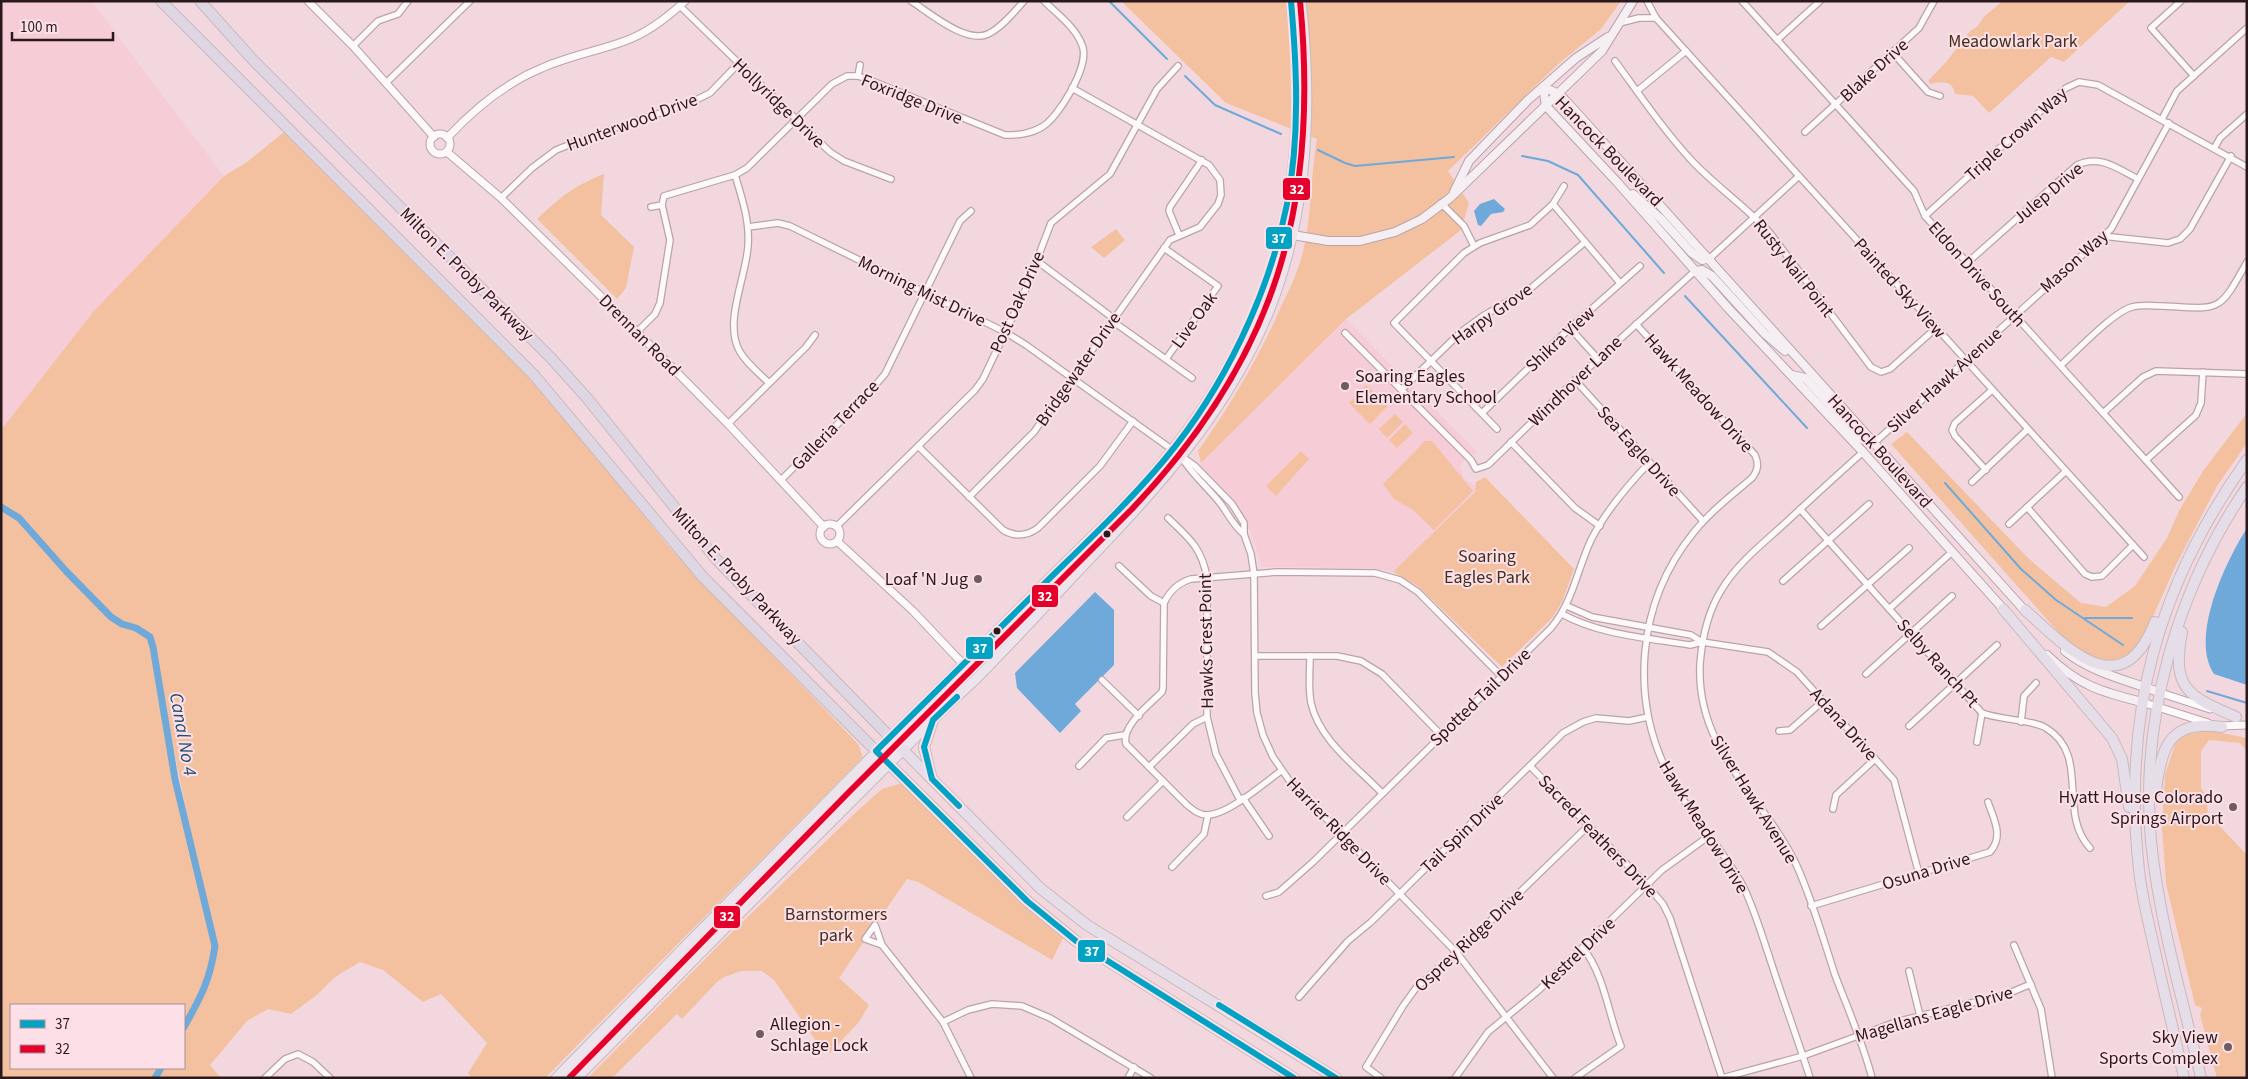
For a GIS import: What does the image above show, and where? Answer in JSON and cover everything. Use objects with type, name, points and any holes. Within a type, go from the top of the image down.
[{"type":"highway","name":"Milton E. Proby Parkway","points":[[161,1],[534,375],[703,577],[1027,901],[1076,941],[1294,1078]]},
{"type":"highway","name":"Milton E. Proby Parkway","points":[[200,1],[252,60],[551,358],[587,398],[710,553],[1040,888],[1095,930],[1336,1078]]},
{"type":"highway","points":[[2025,610],[2059,640],[2086,658],[2104,666],[2129,662],[2136,657],[2146,643],[2173,580],[2219,500],[2247,460]]},
{"type":"highway","points":[[2201,1078],[2161,905],[2151,841],[2150,778],[2158,707],[2177,628],[2199,573],[2224,523],[2247,487]]},
{"type":"highway","points":[[2139,871],[2135,818],[2135,774],[2142,702],[2164,612],[2202,530]]},
{"type":"highway","points":[[2199,573],[2182,628],[2178,657],[2182,682],[2194,696],[2236,717]]},
{"type":"highway","points":[[2003,609],[2023,635],[2106,729],[2118,750],[2125,770],[2132,830],[2147,915],[2184,1078]]},
{"type":"highway","points":[[932,779],[924,747],[933,720]]},
{"type":"highway","points":[[2151,841],[2158,772],[2167,745],[2180,731],[2190,726],[2206,724],[2222,727]]},
{"type":"main road","points":[[556,1078],[876,751],[1137,492],[1173,449],[1226,369],[1252,319],[1281,233],[1295,154],[1297,112],[1297,68],[1291,1]]},
{"type":"main road","points":[[577,1078],[989,665],[1143,504],[1215,413],[1251,349],[1269,310],[1293,235],[1303,182],[1307,122],[1307,71],[1301,1]]},
{"type":"main road","points":[[1281,233],[1328,241],[1360,241],[1396,232],[1411,225],[1450,198],[1602,51],[1633,1]]},
{"type":"main road","points":[[1450,198],[1468,161],[1542,87],[1576,58],[1610,36]]},
{"type":"main road","name":"Hancock Boulevard","points":[[1542,87],[1559,94],[1710,258],[1873,444],[2054,641],[2078,661],[2110,676],[2161,693]]},
{"type":"main road","name":"Hancock Boulevard","points":[[1542,87],[1546,106],[2038,646],[2076,680],[2089,687],[2142,702]]},
{"type":"main road","points":[[1617,182],[1646,204],[1692,254],[1702,260],[1710,258]]},
{"type":"main road","points":[[1695,271],[1702,270],[1712,276],[1765,334],[1808,370]]},
{"type":"main road","points":[[1792,375],[1805,378],[1861,439],[1873,444],[1863,452]]},
{"type":"main road","points":[[1863,452],[1876,454],[1930,511],[1941,518]]},
{"type":"street","points":[[309,1],[353,46],[434,137]]},
{"type":"street","points":[[353,46],[378,21],[398,14],[408,1]]},
{"type":"street","points":[[912,1],[962,34],[983,36],[992,36],[1024,1]]},
{"type":"street","name":"Foxridge Drive","points":[[662,205],[664,196],[736,175],[756,161],[832,84],[847,76],[858,76],[1005,135],[1030,133],[1048,123],[1057,113],[1072,88],[1083,61],[1082,46],[1071,28],[1044,1]]},
{"type":"street","name":"Painted Sky View","points":[[1647,1],[1656,18],[2144,557]]},
{"type":"street","name":"Eldon Drive South","points":[[1742,1],[1914,191],[1925,216],[2179,497]]},
{"type":"street","points":[[1777,40],[1820,1]]},
{"type":"street","name":"Blake Drive","points":[[1805,132],[1919,28],[1934,1]]},
{"type":"street","points":[[2180,1],[2151,28],[2194,76]]},
{"type":"street","points":[[386,83],[469,2]]},
{"type":"street","points":[[447,138],[484,104],[528,75],[554,63],[638,35],[682,4]]},
{"type":"street","name":"Hollyridge Drive","points":[[682,4],[738,64],[836,157],[891,179]]},
{"type":"street","points":[[1619,23],[1640,18],[1656,18]]},
{"type":"street","points":[[2162,119],[2176,91],[2247,28]]},
{"type":"street","points":[[1637,91],[1686,51]]},
{"type":"street","points":[[1893,53],[1928,92],[1940,96]]},
{"type":"street","name":"Rusty Nail Point","points":[[1615,61],[1693,161],[1770,233],[1871,367],[1876,371],[1886,372],[1936,328]]},
{"type":"street","name":"Hunterwood Drive","points":[[501,198],[532,168],[556,150],[590,136],[690,104],[710,93],[738,64]]},
{"type":"street","points":[[858,76],[860,65]]},
{"type":"street","name":"Post Oak Drive","points":[[836,527],[975,390],[983,379],[1025,291],[1051,223],[1110,174],[1157,88],[1178,66]]},
{"type":"street","name":"Triple Crown Way","points":[[1925,216],[2072,84],[2085,82],[2098,85],[2247,166]]},
{"type":"street","name":"Bridgewater Drive","points":[[969,497],[1034,432],[1170,240],[1200,227],[1218,204],[1221,196],[1220,180],[1216,172],[1202,160],[1072,88]]},
{"type":"street","points":[[2215,147],[2220,138],[2247,114]]},
{"type":"street","name":"Mason Way","points":[[2015,315],[2111,228],[2169,123]]},
{"type":"street","points":[[442,135],[447,138],[450,146],[446,152],[440,154],[434,152],[431,143],[434,137],[442,135]]},
{"type":"street","name":"Drennan Road","points":[[446,152],[501,198],[637,332],[728,424],[824,527]]},
{"type":"street","points":[[2102,236],[2168,243],[2180,239],[2190,229],[2230,156]]},
{"type":"street","points":[[1179,235],[1169,212],[1170,207],[1202,160]]},
{"type":"street","name":"Julep Drive","points":[[1967,263],[2077,164],[2084,161],[2097,160],[2138,180]]},
{"type":"street","points":[[736,175],[748,227],[748,248],[734,318],[734,336],[745,359],[769,383]]},
{"type":"street","points":[[1710,258],[1799,176]]},
{"type":"street","points":[[1497,429],[1394,323],[1464,253],[1474,246],[1530,225],[1553,204],[1564,186]]},
{"type":"street","points":[[1441,203],[1464,226],[1474,246]]},
{"type":"street","points":[[1553,204],[1620,283]]},
{"type":"street","points":[[637,332],[655,314],[660,303],[670,240],[662,205],[651,206]]},
{"type":"street","name":"Galleria Terrace","points":[[781,480],[885,374],[960,221],[971,211]]},
{"type":"street","name":"Morning Mist Drive","points":[[748,227],[778,223],[790,226],[1005,332],[1182,457]]},
{"type":"street","name":"Harpy Grove","points":[[1402,389],[1466,328],[1530,289],[1585,242]]},
{"type":"street","name":"Live Oak","points":[[1164,248],[1218,286],[1166,359]]},
{"type":"street","points":[[1037,261],[1114,319],[1118,325],[1192,378]]},
{"type":"street","points":[[2061,365],[2121,312],[2134,306],[2206,308],[2219,304],[2229,293],[2247,262]]},
{"type":"street","name":"Shikra View","points":[[1482,413],[1570,328],[1640,266]]},
{"type":"street","name":"Windhover Lane","points":[[1402,389],[1471,460],[1476,469],[1488,465],[1575,380],[1695,271]]},
{"type":"street","name":"Silver Hawk Avenue","points":[[1873,444],[2015,315]]},
{"type":"street","name":"Hawk Meadow Drive","points":[[1636,324],[1755,456],[1758,467],[1752,478],[1703,521],[1686,543],[1666,576],[1647,628],[1643,677],[1648,717],[1657,748],[1667,772],[1735,873],[1748,898],[1810,1078]]},
{"type":"street","points":[[1570,328],[1598,359]]},
{"type":"street","points":[[1345,333],[1402,389]]},
{"type":"street","points":[[728,424],[806,347],[815,335]]},
{"type":"street","points":[[2104,413],[2149,373],[2164,370],[2247,374]]},
{"type":"street","points":[[2146,460],[2196,415],[2201,403],[2202,372]]},
{"type":"street","name":"Sea Eagle Drive","points":[[1575,380],[1703,521]]},
{"type":"street","points":[[1986,470],[1955,436],[1952,430],[1955,423],[1992,390]]},
{"type":"street","points":[[919,447],[1003,530],[1021,535],[1038,528],[1092,474],[1133,421]]},
{"type":"street","points":[[1972,482],[2028,429]]},
{"type":"street","points":[[1512,442],[1575,508],[1600,526]]},
{"type":"street","name":"Silver Hawk Avenue","points":[[1863,452],[1743,562],[1728,579],[1716,600],[1702,642],[1702,695],[1712,733],[1732,770],[1789,851],[1811,906],[1872,1078]]},
{"type":"street","name":"Harrier Ridge Drive","points":[[1182,457],[1191,472],[1221,504],[1236,528],[1244,534],[1251,554],[1254,574],[1257,713],[1263,735],[1281,770],[1457,953],[1553,1078]]},
{"type":"street","name":"Spotted Tail Drive","points":[[1266,896],[1279,892],[1342,833],[1551,628],[1566,606],[1590,543],[1600,526],[1649,462]]},
{"type":"street","points":[[1758,467],[1765,466]]},
{"type":"street","points":[[2009,524],[2066,471]]},
{"type":"street","points":[[1783,581],[1869,504]]},
{"type":"street","points":[[2027,507],[2085,574],[2102,576],[2133,545]]},
{"type":"street","name":"Selby Ranch Pt","points":[[1800,509],[1982,713],[1998,718],[2044,726],[2060,738],[2070,757],[2075,821],[2081,838],[2090,848]]},
{"type":"street","name":"Hawks Crest Point","points":[[1168,518],[1199,550],[1207,578],[1207,718],[1216,754],[1226,776],[1269,836]]},
{"type":"street","points":[[831,524],[836,527],[840,535],[837,541],[828,544],[823,541],[820,532],[824,527],[831,524]]},
{"type":"street","points":[[1020,543],[1021,535]]},
{"type":"street","points":[[837,541],[913,612],[963,664]]},
{"type":"street","points":[[1821,626],[1909,548]]},
{"type":"street","points":[[1889,609],[1952,552]]},
{"type":"street","points":[[1119,566],[1151,596],[1164,603]]},
{"type":"street","points":[[1281,770],[1242,799],[1220,812],[1208,815],[1192,810],[1126,744],[1124,735],[1129,726],[1162,692],[1164,603],[1169,592],[1179,584],[1207,578],[1254,574],[1367,572],[1392,576],[1418,592],[1502,677]]},
{"type":"street","points":[[1866,674],[1952,596]]},
{"type":"street","points":[[1566,606],[1592,617],[1691,635],[1702,642]]},
{"type":"street","points":[[989,665],[991,653],[1017,625],[1017,611]]},
{"type":"street","points":[[1562,614],[1583,625],[1646,638],[1690,645],[1702,642]]},
{"type":"street","name":"Adana Drive","points":[[1702,642],[1768,652],[1797,672],[1894,780],[1919,874]]},
{"type":"street","points":[[1909,726],[1997,646]]},
{"type":"street","points":[[1255,656],[1345,656],[1369,666],[1387,680],[1442,735]]},
{"type":"street","points":[[1310,656],[1311,701],[1319,726],[1331,741],[1382,793]]},
{"type":"street","points":[[1102,680],[1139,716]]},
{"type":"street","points":[[2021,722],[2024,696],[2036,683]]},
{"type":"street","points":[[2161,693],[2236,717],[2247,725]]},
{"type":"street","points":[[1778,731],[1790,730],[1823,701]]},
{"type":"street","points":[[2142,702],[2222,727],[2247,725]]},
{"type":"street","points":[[1977,742],[1982,713]]},
{"type":"street","name":"Tail Spin Drive","points":[[1299,998],[1348,941],[1400,893],[1563,733],[1583,722],[1603,718],[1629,721],[1648,717]]},
{"type":"street","points":[[1149,767],[1193,724],[1207,718]]},
{"type":"street","points":[[1079,766],[1106,738],[1124,735]]},
{"type":"street","points":[[1833,809],[1836,795],[1875,759]]},
{"type":"street","name":"Sacred Feathers Drive","points":[[1530,766],[1647,885],[1663,904],[1670,918],[1722,1078]]},
{"type":"street","points":[[1127,817],[1163,781]]},
{"type":"street","name":"Osuna Drive","points":[[1811,906],[1990,852],[1996,845],[1999,834],[1988,802]]},
{"type":"street","points":[[1172,867],[1204,834],[1208,815]]},
{"type":"street","name":"Osprey Ridge Drive","points":[[1381,1078],[1366,1067],[1409,997],[1431,973],[1457,953],[1588,826]]},
{"type":"street","name":"Kestrel Drive","points":[[1455,1078],[1484,1037],[1531,998],[1662,870],[1709,836]]},
{"type":"street","points":[[882,945],[943,1022],[971,1078]]},
{"type":"street","points":[[2014,945],[2041,1009],[2052,1078]]},
{"type":"street","points":[[1575,1078],[1621,1046],[1612,1024],[1598,974],[1592,960],[1583,948]]},
{"type":"street","points":[[1909,971],[1920,1016]]},
{"type":"street","name":"Magellans Eagle Drive","points":[[1722,1078],[1802,1056],[1857,1035],[1920,1016],[2007,994],[2031,984]]},
{"type":"street","points":[[943,1022],[968,1010],[992,1004],[1022,1006],[1050,1018],[1151,1078]]},
{"type":"street","points":[[265,1078],[285,1059],[298,1054],[313,1062],[330,1078]]},
{"type":"street","points":[[1128,1078],[1134,1067]]},
{"type":"shaded area","points":[[1,1],[91,1],[224,176],[93,312],[1,430]]},
{"type":"shaded area","name":"Soaring Eagles Elementary School","points":[[1346,319],[1478,453],[1468,455],[1460,466],[1464,478],[1475,486],[1475,492],[1393,572],[1369,568],[1262,567],[1252,535],[1239,509],[1227,493],[1199,465]]},
{"type":"green space","points":[[1121,1],[1621,1],[1601,29],[1556,66],[1448,171],[1469,203],[1461,230],[1346,319],[1201,463],[1198,451],[1253,364],[1298,269],[1308,227],[1317,139],[1226,103]]},
{"type":"green space","name":"Meadowlark Park","points":[[2002,1],[2130,1],[2064,62],[2051,57],[1989,113],[1973,96],[1955,94],[1952,86],[1946,83],[1931,84],[1928,81],[1947,61],[1971,30],[1976,28],[1984,17]]},
{"type":"green space","points":[[284,132],[539,388],[671,549],[858,744],[863,757],[545,1078],[472,1078],[468,1073],[487,1043],[441,994],[423,1002],[383,970],[360,962],[335,977],[317,995],[291,1014],[268,1009],[247,1021],[210,1065],[221,1078],[1,1078],[1,430],[93,312],[224,176],[247,162]],"holes":[[[150,641],[153,647],[209,923],[175,779]]]},
{"type":"green space","points":[[604,174],[601,215],[634,247],[626,288],[617,299],[537,219],[568,193]]},
{"type":"green space","points":[[1116,229],[1125,240],[1104,258],[1091,247]]},
{"type":"green space","points":[[1366,385],[1388,406],[1370,424],[1349,403]]},
{"type":"green space","points":[[2247,413],[2247,443],[2217,486],[2176,565],[2143,639],[2135,650],[2126,657],[2117,660],[2099,658],[2068,643],[1891,444],[1907,432],[2028,558],[2081,603],[2106,607],[2135,586],[2167,538],[2179,511],[2203,471]]},
{"type":"green space","points":[[1395,414],[1403,422],[1387,438],[1379,429]]},
{"type":"green space","points":[[1405,424],[1413,433],[1397,448],[1389,440]]},
{"type":"green space","points":[[1425,441],[1432,441],[1473,491],[1434,530],[1413,510],[1394,499],[1383,484]]},
{"type":"green space","points":[[1301,451],[1309,459],[1276,496],[1266,486]]},
{"type":"green space","name":"Soaring Eagles Park","points":[[1485,477],[1574,569],[1562,602],[1552,618],[1502,667],[1418,586],[1393,572],[1475,492],[1476,482]]},
{"type":"green space","points":[[2207,730],[2247,738],[2247,751],[2240,743],[2209,740],[2201,751],[2201,788],[2206,795],[2208,814],[2247,855],[2247,1078],[2217,1078],[2200,1015],[2202,1008],[2195,1005],[2166,884],[2162,828],[2165,774],[2176,742],[2182,736]]},
{"type":"green space","name":"Barnstormers park","points":[[902,783],[1036,916],[1063,938],[1052,960],[918,882],[907,879],[839,978],[869,1005],[859,1022],[830,1053],[816,1041],[774,980],[762,971],[742,971],[724,977],[717,982],[682,1019],[677,1014],[612,1078],[588,1078],[720,944],[854,814],[882,789]]},
{"type":"water","points":[[1494,199],[1505,209],[1503,212],[1491,214],[1481,226],[1478,225],[1474,211],[1480,204]]},
{"type":"water","points":[[2247,528],[2247,685],[2214,674],[2207,658],[2206,640],[2213,600],[2229,560]]},
{"type":"water","points":[[1095,592],[1114,610],[1114,665],[1075,704],[1081,711],[1060,733],[1017,688],[1015,673]]},
{"type":"waterway","points":[[1109,1],[1167,59]]},
{"type":"waterway","points":[[1185,76],[1215,105],[1281,134]]},
{"type":"waterway","points":[[1318,150],[1355,166],[1454,157]]},
{"type":"waterway","points":[[1522,156],[1548,161],[1578,175],[1664,273]]},
{"type":"waterway","points":[[1685,296],[1807,428]]},
{"type":"waterway","points":[[1945,483],[2021,569],[2056,600],[2123,645]]},
{"type":"waterway","name":"Canal No 4","points":[[1,507],[19,518],[66,571],[111,617],[122,624],[136,628],[150,637],[175,779],[215,946],[204,988],[185,1025]]},
{"type":"waterway","points":[[2085,618],[2132,618]]},
{"type":"waterway","points":[[2207,691],[2247,703]]},
{"type":"waterway","name":"Canal No 4","points":[[155,1078],[160,1069]]},
{"type":"transit line","name":"37","points":[[1291,1],[1295,52],[1296,128],[1287,204],[1269,272],[1256,306],[1225,371],[1186,431],[1165,459],[1134,494],[876,751],[1027,901],[1076,941],[1294,1078]]},
{"type":"transit line","name":"32","points":[[569,1078],[849,792],[1131,510],[1180,453],[1221,396],[1253,337],[1277,276],[1293,213],[1302,146],[1304,76],[1300,1]]},
{"type":"transit line","name":"37","points":[[957,697],[933,720],[924,747],[932,779],[959,806]]},
{"type":"transit line","name":"37","points":[[1219,1005],[1336,1078]]},
{"type":"place","name":"Soaring Eagles Elementary School","points":[[1345,386]]},
{"type":"place","name":"Loaf 'N Jug","points":[[978,579]]},
{"type":"place","name":"Hyatt House Colorado Springs Airport","points":[[2233,807]]},
{"type":"place","name":"Allegion - Schlage Lock","points":[[760,1034]]},
{"type":"place","name":"Sky View Sports Complex","points":[[2228,1047]]}]
